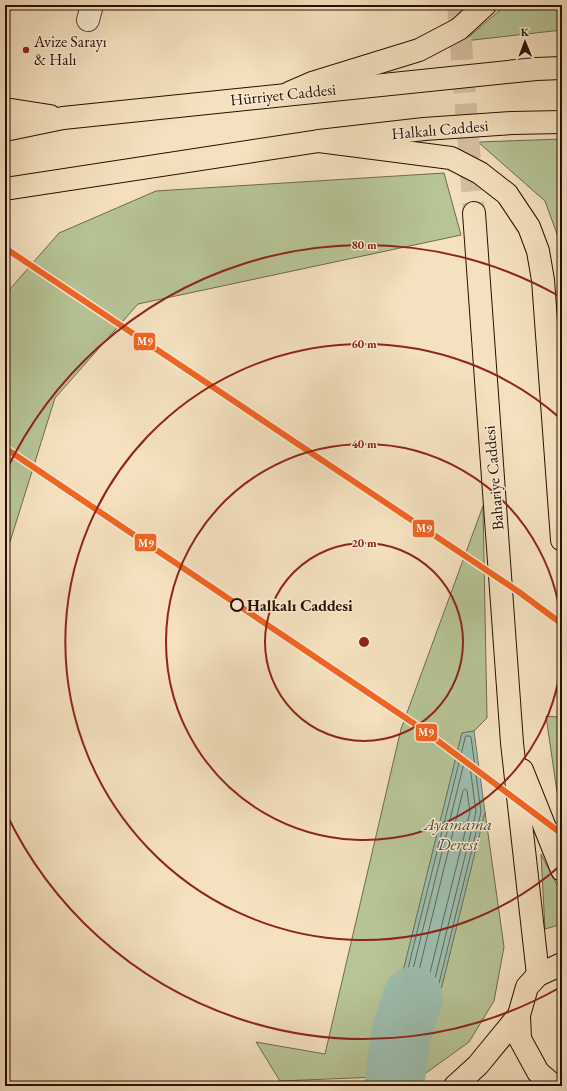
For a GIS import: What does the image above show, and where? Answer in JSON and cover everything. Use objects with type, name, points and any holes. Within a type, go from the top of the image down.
[{"type":"main road","points":[[289,93],[318,81],[420,50],[459,29],[485,5]]},
{"type":"main road","name":"Hürriyet Caddesi","points":[[5,130],[63,118],[536,68],[562,68]]},
{"type":"main road","points":[[5,109],[63,118]]},
{"type":"main road","name":"Halkalı Caddesi","points":[[319,141],[424,129],[512,123],[562,122]]},
{"type":"main road","points":[[5,189],[319,141],[451,158],[480,172],[508,194],[529,227],[538,251],[543,280],[562,540]]},
{"type":"main road","name":"Bahariye Caddesi","points":[[474,213],[512,743],[538,975]]},
{"type":"main road","points":[[512,743],[562,870]]},
{"type":"main road","points":[[554,1086],[538,1072],[520,1039],[519,1015],[527,986],[538,975],[562,964]]},
{"type":"main road","points":[[455,1086],[478,1064],[519,1015]]},
{"type":"shaded area","points":[[506,5],[562,5],[562,30],[464,41]]},
{"type":"shaded area","points":[[562,139],[561,245],[545,201],[478,142]]},
{"type":"shaded area","points":[[444,173],[461,235],[138,304],[55,398],[9,545],[5,499],[5,311],[10,289],[59,233],[156,191]]},
{"type":"shaded area","points":[[483,506],[487,718],[474,731],[462,733],[377,1077],[280,1081],[256,1042],[325,1054],[401,729]]},
{"type":"shaded area","points":[[546,716],[557,717],[562,732],[562,813],[557,792]]},
{"type":"shaded area","points":[[485,812],[504,947],[494,1001],[469,1042],[419,1078]]},
{"type":"shaded area","points":[[541,854],[562,895],[562,924],[545,929]]},
{"type":"water","name":"Ayamama Deresi","points":[[474,731],[485,812],[419,1078],[377,1077],[462,733]]},
{"type":"waterway","name":"Ayamama Deresi","points":[[394,1086],[401,1035],[413,997]]},
{"type":"tunnel","points":[[458,5],[474,213]]},
{"type":"transit line","name":"M9","points":[[5,248],[519,592],[562,624]]},
{"type":"transit line","name":"M9","points":[[5,448],[422,729],[562,834]]},
{"type":"place","name":"Avize Sarayı & Halı","points":[[26,50]]},
{"type":"place","name":"Halkalı Caddesi","points":[[237,605]]}]
